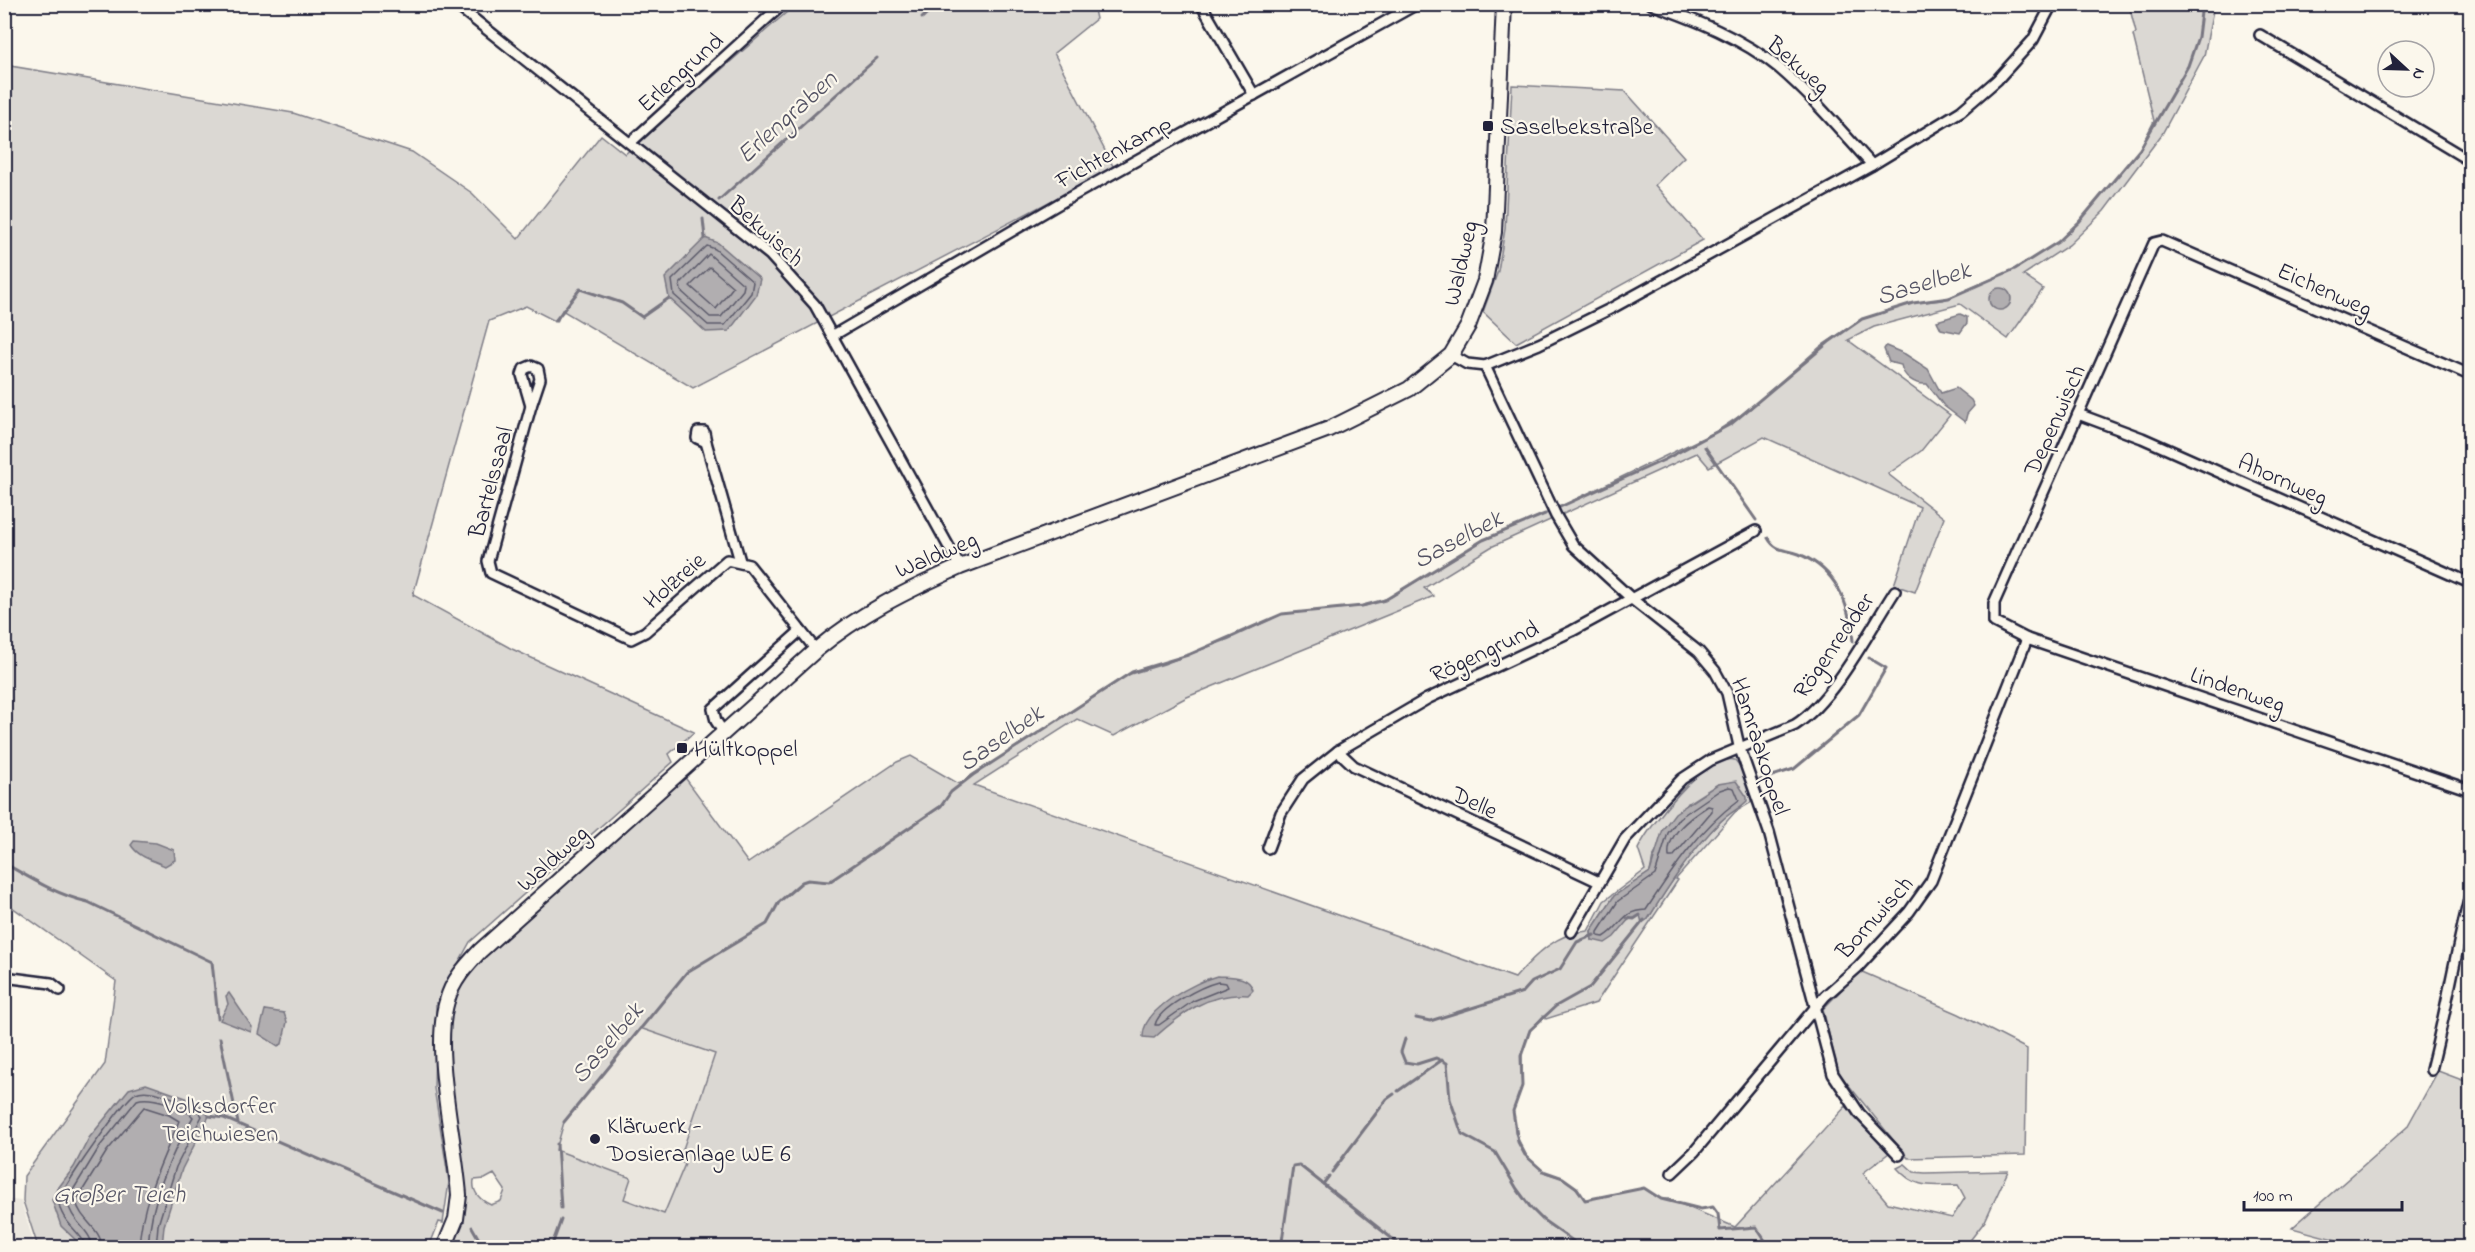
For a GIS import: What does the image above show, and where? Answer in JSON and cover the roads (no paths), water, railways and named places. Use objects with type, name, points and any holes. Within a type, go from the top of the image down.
[{"type":"main road","name":"Waldweg","points":[[444,1248],[456,1219],[459,1195],[442,1058],[444,1015],[452,987],[480,951],[816,650],[862,616],[903,592],[960,567],[1329,429],[1409,389],[1451,355],[1468,326],[1485,281],[1494,232],[1504,4]]},
{"type":"street","name":"Bekwisch","points":[[455,4],[770,255],[815,305],[960,567]]},
{"type":"street","name":"Erlengrund","points":[[630,143],[783,4]]},
{"type":"street","points":[[1201,4],[1254,95]]},
{"type":"street","name":"Fichtenkamp","points":[[832,336],[1067,199],[1417,4]]},
{"type":"street","name":"Bekweg","points":[[1651,4],[1731,36],[1778,67],[1805,92],[1872,165]]},
{"type":"street","points":[[1451,355],[1467,364],[1485,366],[1612,308],[1872,165],[1961,111],[1997,80],[2033,40],[2052,4]]},
{"type":"street","points":[[2260,35],[2470,161]]},
{"type":"street","name":"Eichenweg","points":[[2162,241],[2470,375]]},
{"type":"street","name":"Depenwisch","points":[[1994,622],[1994,603],[2154,243],[2162,241]]},
{"type":"street","name":"Hamraakoppel","points":[[1485,366],[1556,516],[1573,545],[1633,600],[1699,652],[1715,671],[1727,693],[1739,746],[1768,832],[1833,1074],[1859,1113],[1899,1155]]},
{"type":"street","name":"Bartelssaal","points":[[531,406],[488,561],[489,568],[495,576],[624,637],[636,637]]},
{"type":"street","name":"Ahornweg","points":[[2078,414],[2142,438],[2470,583]]},
{"type":"street","points":[[706,442],[741,561],[749,565],[816,650]]},
{"type":"street","name":"Rögengrund","points":[[1268,848],[1281,813],[1303,779],[1338,751],[1427,699],[1633,600],[1756,531]]},
{"type":"street","name":"Holzreie","points":[[636,637],[727,560],[741,561]]},
{"type":"street","name":"Rögenredder","points":[[1570,932],[1582,916],[1625,839],[1674,787],[1711,760],[1739,746],[1795,724],[1817,708],[1895,591]]},
{"type":"street","name":"Lindenweg","points":[[1994,622],[2027,639],[2470,790]]},
{"type":"street","points":[[724,733],[716,722],[713,709],[800,631]]},
{"type":"street","name":"Bornwisch","points":[[1672,1173],[1694,1152],[1814,1009],[1909,912],[1931,881],[2027,639]]},
{"type":"street","name":"Delle","points":[[1338,751],[1354,766],[1599,882]]},
{"type":"street","points":[[2431,1070],[2448,1007],[2457,944],[2470,896]]},
{"type":"street","points":[[4,977],[51,983],[60,990]]},
{"type":"water","points":[[705,238],[718,243],[760,279],[756,295],[729,331],[706,332],[669,298],[665,278]]},
{"type":"water","points":[[1996,288],[2004,288],[2011,295],[2011,303],[2004,310],[1996,310],[1989,303],[1989,295]]},
{"type":"water","points":[[1960,314],[1967,317],[1967,323],[1960,333],[1941,329],[1937,321]]},
{"type":"water","points":[[1886,346],[1905,354],[1928,369],[1941,393],[1956,388],[1971,400],[1974,406],[1967,414],[1965,422],[1944,406],[1927,384],[1914,382],[1907,377],[1901,365],[1889,362],[1884,349]]},
{"type":"water","points":[[1736,781],[1747,797],[1747,801],[1710,832],[1648,919],[1642,923],[1640,915],[1629,919],[1614,937],[1605,943],[1592,940],[1591,931],[1614,896],[1650,872],[1663,829],[1675,813],[1718,784]]},
{"type":"water","points":[[134,841],[156,843],[174,850],[175,860],[165,866],[146,858],[131,845]]},
{"type":"water","points":[[1217,976],[1244,979],[1253,990],[1248,995],[1234,995],[1208,1001],[1186,1012],[1154,1038],[1143,1037],[1151,1016],[1160,1007],[1196,984]]},
{"type":"water","points":[[229,993],[252,1027],[251,1032],[220,1020],[228,1004],[226,996]]},
{"type":"water","points":[[265,1010],[284,1013],[287,1022],[282,1044],[278,1046],[259,1034]]},
{"type":"water","name":"Großer Teich","points":[[146,1084],[197,1102],[209,1116],[182,1169],[164,1226],[162,1247],[83,1247],[61,1226],[52,1200],[74,1167],[89,1138],[129,1089]]},
{"type":"waterway","name":"Erlengraben","points":[[922,18],[937,4]]},
{"type":"waterway","name":"Saselbek","points":[[1560,507],[1664,460],[1731,424],[1829,342],[1862,319],[1913,303],[1949,298],[2015,269],[2058,242],[2079,222],[2140,149],[2188,66],[2198,37],[2202,4]]},
{"type":"waterway","name":"Erlengraben","points":[[719,200],[877,58]]},
{"type":"waterway","name":"Erlengraben","points":[[703,219],[705,238]]},
{"type":"waterway","points":[[555,321],[580,289],[622,303],[642,317],[669,298]]},
{"type":"waterway","points":[[1705,447],[1756,520]]},
{"type":"waterway","name":"Saselbek","points":[[564,1122],[687,972],[767,924],[779,902],[802,882],[808,880],[829,882],[941,806],[951,792],[973,775],[1132,672],[1188,655],[1282,614],[1362,606],[1385,600],[1483,540],[1545,514]]},
{"type":"waterway","points":[[1768,538],[1778,548],[1799,554],[1812,561],[1832,579],[1844,601],[1853,641]]},
{"type":"waterway","points":[[1760,780],[1794,769],[1859,715],[1886,668],[1869,658]]},
{"type":"waterway","points":[[4,863],[55,891],[88,902],[212,962],[218,1018]]},
{"type":"waterway","points":[[1627,918],[1634,919],[1640,915]]},
{"type":"waterway","points":[[1644,920],[1590,987],[1556,1006],[1530,1030],[1521,1056],[1522,1086],[1513,1111],[1518,1142],[1525,1155],[1543,1171],[1563,1178],[1577,1188],[1585,1200],[1644,1188],[1661,1199],[1701,1209],[1713,1207],[1718,1214],[1720,1230],[1756,1227],[1770,1248]]},
{"type":"waterway","points":[[1416,1018],[1430,1021],[1523,992],[1532,982],[1560,969],[1577,942],[1594,935]]},
{"type":"waterway","points":[[220,1038],[238,1123]]},
{"type":"waterway","points":[[1405,1039],[1401,1052],[1405,1062],[1417,1064],[1436,1058],[1447,1063],[1450,1099],[1462,1134],[1495,1152],[1531,1208],[1543,1220],[1573,1241],[1577,1248]]},
{"type":"waterway","points":[[1398,1091],[1442,1060]]},
{"type":"waterway","points":[[1332,1172],[1387,1099],[1394,1094]]},
{"type":"waterway","name":"Saselbek","points":[[209,1116],[224,1118],[443,1213]]},
{"type":"waterway","name":"Saselbek","points":[[557,1144],[561,1208]]},
{"type":"waterway","points":[[1281,1248],[1293,1166],[1299,1165],[1323,1184]]},
{"type":"waterway","points":[[1329,1176],[1323,1184],[1404,1248]]},
{"type":"waterway","name":"Saselbek","points":[[551,1248],[561,1220]]},
{"type":"waterway","name":"Saselbek","points":[[472,1227],[484,1248]]},
{"type":"waterway","points":[[1605,1248],[1614,1244],[1636,1244]]},
{"type":"place","name":"Saselbekstraße","points":[[1488,126]]},
{"type":"place","name":"Hültkoppel","points":[[682,748]]},
{"type":"place","name":"Klärwerk - Dosieranlage WE 6","points":[[595,1139]]},
{"type":"park label","name":"Volksdorfer Teichwiesen","points":[[220,1119]]}]
